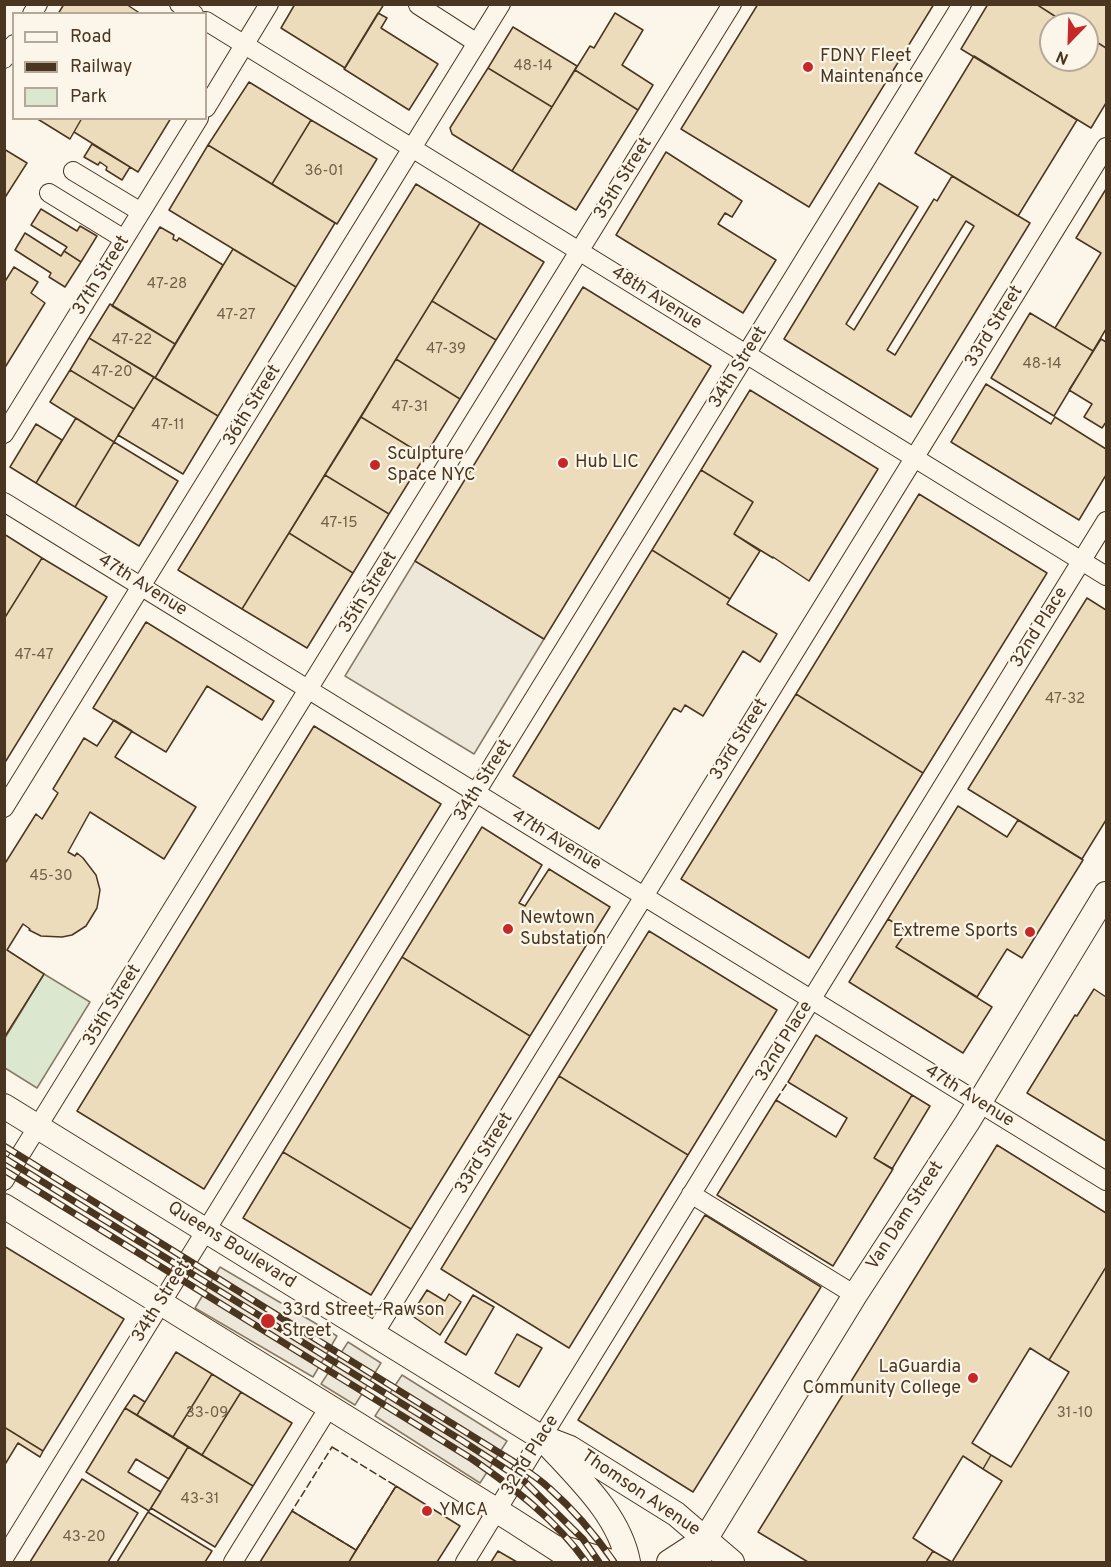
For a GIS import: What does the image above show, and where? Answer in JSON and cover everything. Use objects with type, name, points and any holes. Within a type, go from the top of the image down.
[{"type":"main road","name":"Van Dam Street","points":[[698,1563],[705,1538],[855,1295],[979,1103],[1107,894]]},
{"type":"main road","name":"Queens Boulevard","points":[[4,1106],[542,1438],[607,1512],[621,1539],[628,1563]]},
{"type":"main road","points":[[4,1206],[497,1511],[577,1563]]},
{"type":"main road","name":"Thomson Avenue","points":[[542,1438],[570,1448],[676,1514],[732,1563]]},
{"type":"main road","name":"Van Dam Street","points":[[669,1563],[705,1538]]},
{"type":"main road","points":[[549,1544],[612,1563]]},
{"type":"street","points":[[207,106],[269,4]]},
{"type":"street","name":"36th Street","points":[[4,808],[501,4]]},
{"type":"street","name":"35th Street","points":[[4,1181],[732,4]]},
{"type":"street","name":"34th Street","points":[[4,1558],[962,4]]},
{"type":"street","points":[[418,5],[477,43]]},
{"type":"street","name":"48th Avenue","points":[[207,22],[1107,576]]},
{"type":"street","name":"37th Street","points":[[4,435],[198,120]]},
{"type":"street","name":"33rd Street","points":[[374,1334],[1107,147]]},
{"type":"street","points":[[73,171],[141,212]]},
{"type":"street","points":[[49,193],[124,239]]},
{"type":"street","name":"47th Avenue","points":[[4,502],[1107,1181]]},
{"type":"street","name":"32nd Place","points":[[465,1563],[1107,521]]},
{"type":"street","points":[[691,1194],[855,1295]]},
{"type":"street","points":[[233,1563],[329,1407]]},
{"type":"green space","points":[[44,974],[90,1002],[37,1088],[5,1068],[5,1038]]},
{"type":"shaded area","points":[[415,561],[544,639],[474,754],[345,676]]},
{"type":"shaded area","points":[[220,1267],[337,1336],[313,1377],[195,1308]]},
{"type":"shaded area","points":[[348,1342],[381,1363],[355,1405],[321,1384]]},
{"type":"shaded area","points":[[402,1375],[507,1441],[480,1483],[375,1416]]},
{"type":"building","points":[[64,4],[126,4],[138,12],[59,12]]},
{"type":"building","points":[[295,4],[384,4],[345,68],[281,28]]},
{"type":"building","name":"FDNY Fleet Maintenance","points":[[758,4],[934,4],[809,207],[681,129]]},
{"type":"building","points":[[988,4],[1036,4],[1048,12],[1039,12],[1039,72],[1099,72],[1099,44],[1106,48],[1106,103],[1091,128],[961,49]]},
{"type":"building","points":[[1036,4],[1106,4],[1106,48],[1099,44],[1099,12],[1048,12]]},
{"type":"building","points":[[378,13],[387,18],[381,28],[438,64],[409,110],[344,69]]},
{"type":"building","points":[[615,13],[643,30],[622,65],[653,85],[638,110],[575,70],[590,46],[594,48]]},
{"type":"building","points":[[513,27],[577,66],[552,107],[488,68]]},
{"type":"building","points":[[974,56],[1077,120],[1018,216],[915,153]]},
{"type":"building","points":[[488,68],[552,107],[512,171],[452,134],[450,128]]},
{"type":"building","points":[[575,70],[638,110],[576,210],[512,171]]},
{"type":"building","points":[[249,82],[311,120],[272,184],[208,145]]},
{"type":"building","points":[[39,120],[81,120],[70,139]]},
{"type":"building","points":[[81,120],[170,120],[138,172],[74,132]]},
{"type":"building","points":[[311,120],[377,159],[337,224],[272,184]]},
{"type":"building","points":[[92,144],[130,167],[122,180],[106,170],[107,167],[100,162],[98,165],[84,157]]},
{"type":"building","points":[[208,145],[335,223],[296,287],[169,210]]},
{"type":"building","points":[[4,149],[27,163],[4,199]]},
{"type":"building","points":[[666,152],[742,201],[732,217],[725,213],[718,224],[776,260],[743,313],[616,235]]},
{"type":"building","points":[[952,176],[1030,223],[911,417],[784,339],[879,183],[918,207],[846,324],[854,330],[934,199],[937,201]],"holes":[[[966,221],[974,226],[895,355],[887,350]]]},
{"type":"building","points":[[416,184],[480,223],[242,609],[178,570]]},
{"type":"building","points":[[1106,189],[1106,329],[1093,351],[1055,328],[1101,253],[1076,238]]},
{"type":"building","points":[[41,209],[77,231],[80,226],[97,236],[81,262],[64,251],[67,247],[31,225]]},
{"type":"building","points":[[480,223],[544,262],[496,340],[432,301]]},
{"type":"building","points":[[160,227],[174,235],[173,239],[177,241],[179,238],[223,265],[175,344],[112,306]]},
{"type":"building","points":[[25,233],[61,256],[64,251],[81,262],[65,287],[49,277],[51,273],[15,250]]},
{"type":"building","points":[[233,249],[296,287],[218,416],[155,378]]},
{"type":"building","points":[[14,267],[38,282],[31,293],[45,303],[4,369],[4,283]]},
{"type":"building","name":"Hub LIC","points":[[583,287],[711,366],[544,639],[415,561]]},
{"type":"building","points":[[432,301],[496,340],[460,399],[396,359]]},
{"type":"building","points":[[110,304],[175,344],[155,378],[89,338]]},
{"type":"building","points":[[1030,313],[1093,351],[1054,416],[991,378]]},
{"type":"building","points":[[89,338],[154,377],[134,409],[70,370]]},
{"type":"building","points":[[1101,339],[1106,342],[1106,422],[1102,428],[1084,417],[1092,404],[1069,390]]},
{"type":"building","points":[[396,359],[460,399],[425,456],[361,417]]},
{"type":"building","points":[[70,370],[134,409],[114,442],[50,402]]},
{"type":"building","points":[[154,377],[218,416],[183,474],[118,435]]},
{"type":"building","points":[[986,384],[1051,424],[1055,417],[1106,449],[1106,475],[1079,520],[951,442]]},
{"type":"building","points":[[750,390],[878,469],[809,581],[734,534],[753,502],[701,470]]},
{"type":"building","name":"Sculpture Space NYC","points":[[361,417],[425,456],[389,514],[325,475]]},
{"type":"building","points":[[76,418],[114,442],[75,507],[36,483]]},
{"type":"building","points":[[36,424],[62,440],[36,483],[10,467]]},
{"type":"building","points":[[114,442],[178,481],[139,546],[75,507]]},
{"type":"building","points":[[701,470],[753,502],[734,534],[760,551],[730,599],[652,550]]},
{"type":"building","points":[[325,475],[389,514],[353,573],[289,533]]},
{"type":"building","points":[[919,494],[1047,573],[923,773],[796,694]]},
{"type":"building","points":[[289,533],[353,573],[307,648],[242,609]]},
{"type":"building","points":[[4,534],[42,558],[4,619]]},
{"type":"building","points":[[652,550],[730,599],[727,604],[777,634],[760,662],[743,651],[703,716],[685,705],[681,712],[674,708],[599,829],[513,776]]},
{"type":"building","points":[[42,558],[107,597],[4,764],[4,619]]},
{"type":"building","points":[[1087,598],[1106,610],[1106,820],[1082,859],[968,789]]},
{"type":"building","points":[[146,622],[274,701],[262,720],[207,686],[166,752],[93,708]]},
{"type":"building","points":[[796,694],[923,773],[809,958],[681,879]]},
{"type":"building","points":[[114,720],[132,731],[115,757],[196,807],[164,859],[90,812],[68,852],[75,856],[77,853],[96,875],[100,890],[97,908],[86,926],[72,935],[41,936],[23,924],[7,950],[44,974],[4,1038],[4,865],[36,814],[42,819],[58,793],[53,789],[84,738],[97,746]]},
{"type":"building","points":[[314,726],[441,804],[204,1189],[77,1111]]},
{"type":"building","points":[[958,806],[1007,837],[1018,820],[1083,860],[1022,958],[1007,949],[977,997],[896,947],[907,931],[888,919]]},
{"type":"building","name":"Newtown Substation","points":[[482,827],[542,865],[519,903],[525,906],[549,869],[610,907],[530,1036],[402,957]]},
{"type":"building","points":[[888,919],[907,931],[896,947],[992,1007],[963,1053],[849,982]]},
{"type":"building","points":[[649,931],[777,1010],[688,1155],[559,1076]]},
{"type":"building","points":[[402,957],[530,1036],[411,1229],[283,1152]]},
{"type":"building","points":[[1094,989],[1106,997],[1106,1141],[1027,1093],[1075,1015],[1077,1016]]},
{"type":"building","points":[[816,1035],[912,1095],[874,1158],[893,1169],[833,1266],[717,1195],[776,1100],[836,1137],[847,1118],[788,1082]]},
{"type":"building","points":[[559,1076],[688,1155],[569,1348],[441,1269]]},
{"type":"building","points":[[912,1095],[930,1106],[892,1169],[874,1158]]},
{"type":"building","name":"LaGuardia Community College","points":[[997,1145],[1106,1213],[1106,1267],[1049,1360],[1030,1348],[972,1443],[991,1455],[983,1469],[963,1456],[913,1538],[933,1551],[926,1562],[808,1562],[758,1532]]},
{"type":"building","points":[[283,1152],[411,1229],[371,1295],[243,1218]]},
{"type":"building","points":[[705,1215],[821,1287],[693,1492],[578,1420]]},
{"type":"building","points":[[4,1246],[124,1319],[43,1451],[4,1427]]},
{"type":"building","points":[[1106,1267],[1106,1562],[952,1562],[1002,1481],[983,1469],[991,1455],[1011,1467],[1069,1372],[1049,1360]]},
{"type":"building","points":[[427,1290],[445,1301],[449,1294],[461,1302],[440,1335],[411,1315]]},
{"type":"building","points":[[473,1295],[494,1307],[466,1355],[445,1342]]},
{"type":"building","points":[[517,1334],[542,1348],[519,1387],[495,1373]]},
{"type":"building","points":[[176,1352],[212,1374],[173,1437],[137,1415]]},
{"type":"building","points":[[212,1374],[241,1392],[202,1455],[173,1437]]},
{"type":"building","points":[[241,1392],[292,1423],[253,1486],[202,1455]]},
{"type":"building","points":[[134,1395],[145,1402],[137,1415],[125,1408]]},
{"type":"building","points":[[125,1408],[188,1447],[169,1479],[136,1459],[128,1472],[161,1492],[149,1511],[86,1472]]},
{"type":"building","points":[[4,1427],[43,1451],[40,1457],[18,1443],[4,1466]]},
{"type":"building","points":[[188,1447],[253,1486],[215,1547],[151,1508]]},
{"type":"building","points":[[82,1479],[138,1513],[108,1562],[30,1562]]},
{"type":"building","points":[[396,1486],[460,1526],[437,1562],[349,1562]]},
{"type":"building","points":[[292,1511],[356,1550],[349,1562],[260,1562]]},
{"type":"building","points":[[148,1512],[212,1551],[205,1562],[117,1562]]},
{"type":"building","points":[[498,1551],[517,1562],[491,1562]]},
{"type":"building","points":[[933,1551],[952,1562],[926,1562]]},
{"type":"railway","points":[[4,1146],[526,1470],[567,1505],[614,1562]]},
{"type":"railway","points":[[4,1158],[524,1481],[583,1539],[599,1562]]},
{"type":"railway","points":[[4,1170],[472,1459],[534,1506],[561,1532],[586,1562]]},
{"type":"fence","points":[[776,1100],[788,1082]]},
{"type":"fence","points":[[332,1447],[396,1486],[356,1550],[292,1511],[332,1447]]},
{"type":"place","name":"FDNY Fleet Maintenance","points":[[808,67]]},
{"type":"place","name":"Hub LIC","points":[[563,463]]},
{"type":"place","name":"Sculpture Space NYC","points":[[375,465]]},
{"type":"place","name":"Newtown Substation","points":[[508,929]]},
{"type":"place","name":"Extreme Sports","points":[[1030,932]]},
{"type":"place","name":"33rd Street–Rawson Street","points":[[268,1321]]},
{"type":"place","name":"LaGuardia Community College","points":[[973,1378]]},
{"type":"place","name":"YMCA","points":[[427,1511]]}]
